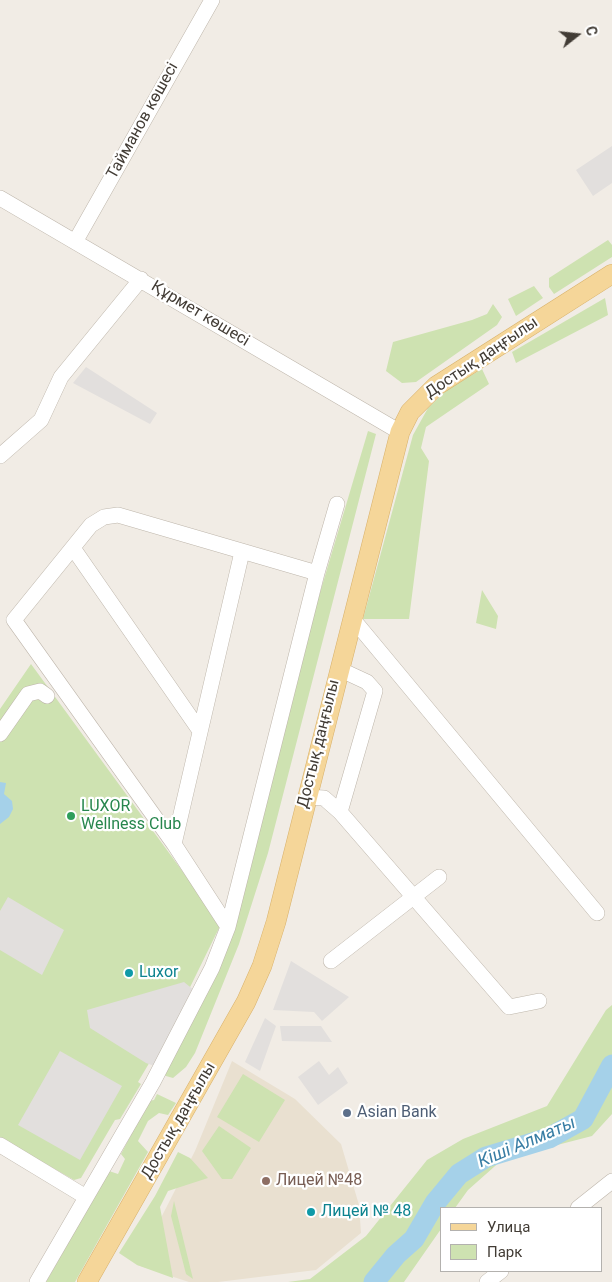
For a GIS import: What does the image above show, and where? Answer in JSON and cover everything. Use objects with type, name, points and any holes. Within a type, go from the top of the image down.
[{"type":"main road","name":"Достық даңғылы","points":[[87,1282],[246,1002],[262,966],[276,922],[306,797],[400,432],[410,412],[436,386],[612,274]]},
{"type":"street","name":"Тайманов көшесі","points":[[75,242],[212,0]]},
{"type":"street","name":"Құрмет көшесі","points":[[0,198],[400,432]]},
{"type":"street","points":[[0,456],[41,420],[62,377],[141,279]]},
{"type":"street","points":[[37,1282],[153,1082],[212,968],[228,927],[317,573],[337,504]]},
{"type":"street","points":[[228,927],[174,844],[14,620],[91,525],[104,518],[118,515],[317,573]]},
{"type":"street","points":[[73,548],[200,731]]},
{"type":"street","points":[[174,844],[242,552]]},
{"type":"street","points":[[352,618],[597,913]]},
{"type":"street","points":[[339,669],[371,684],[375,691],[340,812]]},
{"type":"street","points":[[0,734],[28,694],[40,691],[47,696]]},
{"type":"street","points":[[306,797],[324,798],[340,812],[509,1007],[539,1001]]},
{"type":"street","points":[[331,962],[439,877]]},
{"type":"street","points":[[0,1145],[86,1197]]},
{"type":"street","points":[[579,1207],[612,1181]]},
{"type":"street","points":[[487,1282],[500,1272]]},
{"type":"shaded area","points":[[612,146],[612,183],[593,196],[576,170]]},
{"type":"shaded area","points":[[86,367],[157,413],[150,424],[73,383]]},
{"type":"shaded area","points":[[8,897],[64,930],[42,975],[0,950],[0,911]]},
{"type":"shaded area","points":[[291,961],[349,997],[322,1021],[314,1012],[273,1010]]},
{"type":"shaded area","points":[[184,982],[199,994],[160,1068],[146,1063],[90,1028],[87,1010]]},
{"type":"shaded area","points":[[265,1018],[276,1026],[260,1071],[245,1062]]},
{"type":"shaded area","points":[[280,1026],[321,1026],[332,1042],[282,1041]]},
{"type":"shaded area","points":[[60,1051],[122,1086],[80,1160],[18,1125]]},
{"type":"shaded area","name":"Лицей №48","points":[[232,1061],[295,1099],[341,1144],[359,1205],[361,1233],[316,1270],[218,1282],[189,1282],[137,1265],[195,1151]]},
{"type":"shaded area","points":[[319,1061],[329,1075],[338,1067],[348,1083],[318,1105],[298,1077]]},
{"type":"green space","points":[[608,240],[612,245],[612,257],[554,294],[549,287],[549,278]]},
{"type":"green space","points":[[534,286],[543,298],[516,316],[508,299]]},
{"type":"green space","points":[[605,298],[608,315],[516,363],[512,352]]},
{"type":"green space","points":[[493,304],[502,317],[497,325],[416,382],[402,383],[386,371],[393,342],[472,320],[487,314]]},
{"type":"green space","points":[[482,369],[489,384],[426,427],[421,448],[429,461],[409,619],[363,619],[413,435],[428,408],[448,389]]},
{"type":"green space","points":[[368,431],[376,434],[268,853],[239,944],[195,1053],[186,1067],[173,1078],[166,1076],[160,1072],[197,1007]]},
{"type":"green space","points":[[482,590],[498,616],[496,629],[476,623]]},
{"type":"green space","name":"LUXOR Wellness Club","points":[[31,664],[221,924],[171,1026],[138,1082],[141,1084],[120,1119],[115,1120],[81,1178],[74,1180],[0,1138],[0,709]]},
{"type":"green space","points":[[612,1005],[612,1114],[592,1136],[503,1159],[468,1190],[456,1207],[440,1207],[440,1230],[404,1282],[288,1282],[310,1279],[366,1236],[427,1160],[463,1139],[547,1106],[606,1010]]},
{"type":"green space","points":[[243,1074],[285,1100],[259,1142],[217,1117]]},
{"type":"green space","points":[[157,1094],[176,1103],[168,1115],[159,1113],[148,1121],[138,1141],[148,1152],[75,1282],[46,1282],[109,1171],[118,1174],[125,1159],[121,1154],[149,1101],[154,1100]]},
{"type":"green space","points":[[219,1126],[251,1148],[232,1179],[222,1179],[202,1151]]},
{"type":"green space","points":[[178,1152],[190,1158],[208,1178],[168,1191],[160,1207],[173,1278],[137,1265],[119,1253],[155,1196]]},
{"type":"green space","points":[[174,1201],[193,1279],[186,1274],[171,1216]]},
{"type":"water","points":[[0,782],[6,783],[4,794],[12,801],[13,809],[9,817],[0,824]]},
{"type":"waterway","name":"Кіші Алматы","points":[[374,1282],[396,1255],[414,1239],[435,1203],[459,1174],[486,1157],[549,1138],[583,1119],[612,1065]]},
{"type":"place","name":"LUXOR Wellness Club","points":[[71,816]]},
{"type":"place","name":"Luxor","points":[[129,973]]},
{"type":"place","name":"Asian Bank","points":[[347,1113]]},
{"type":"place","name":"Лицей №48","points":[[266,1181]]},
{"type":"place","name":"Лицей № 48","points":[[311,1212]]}]
